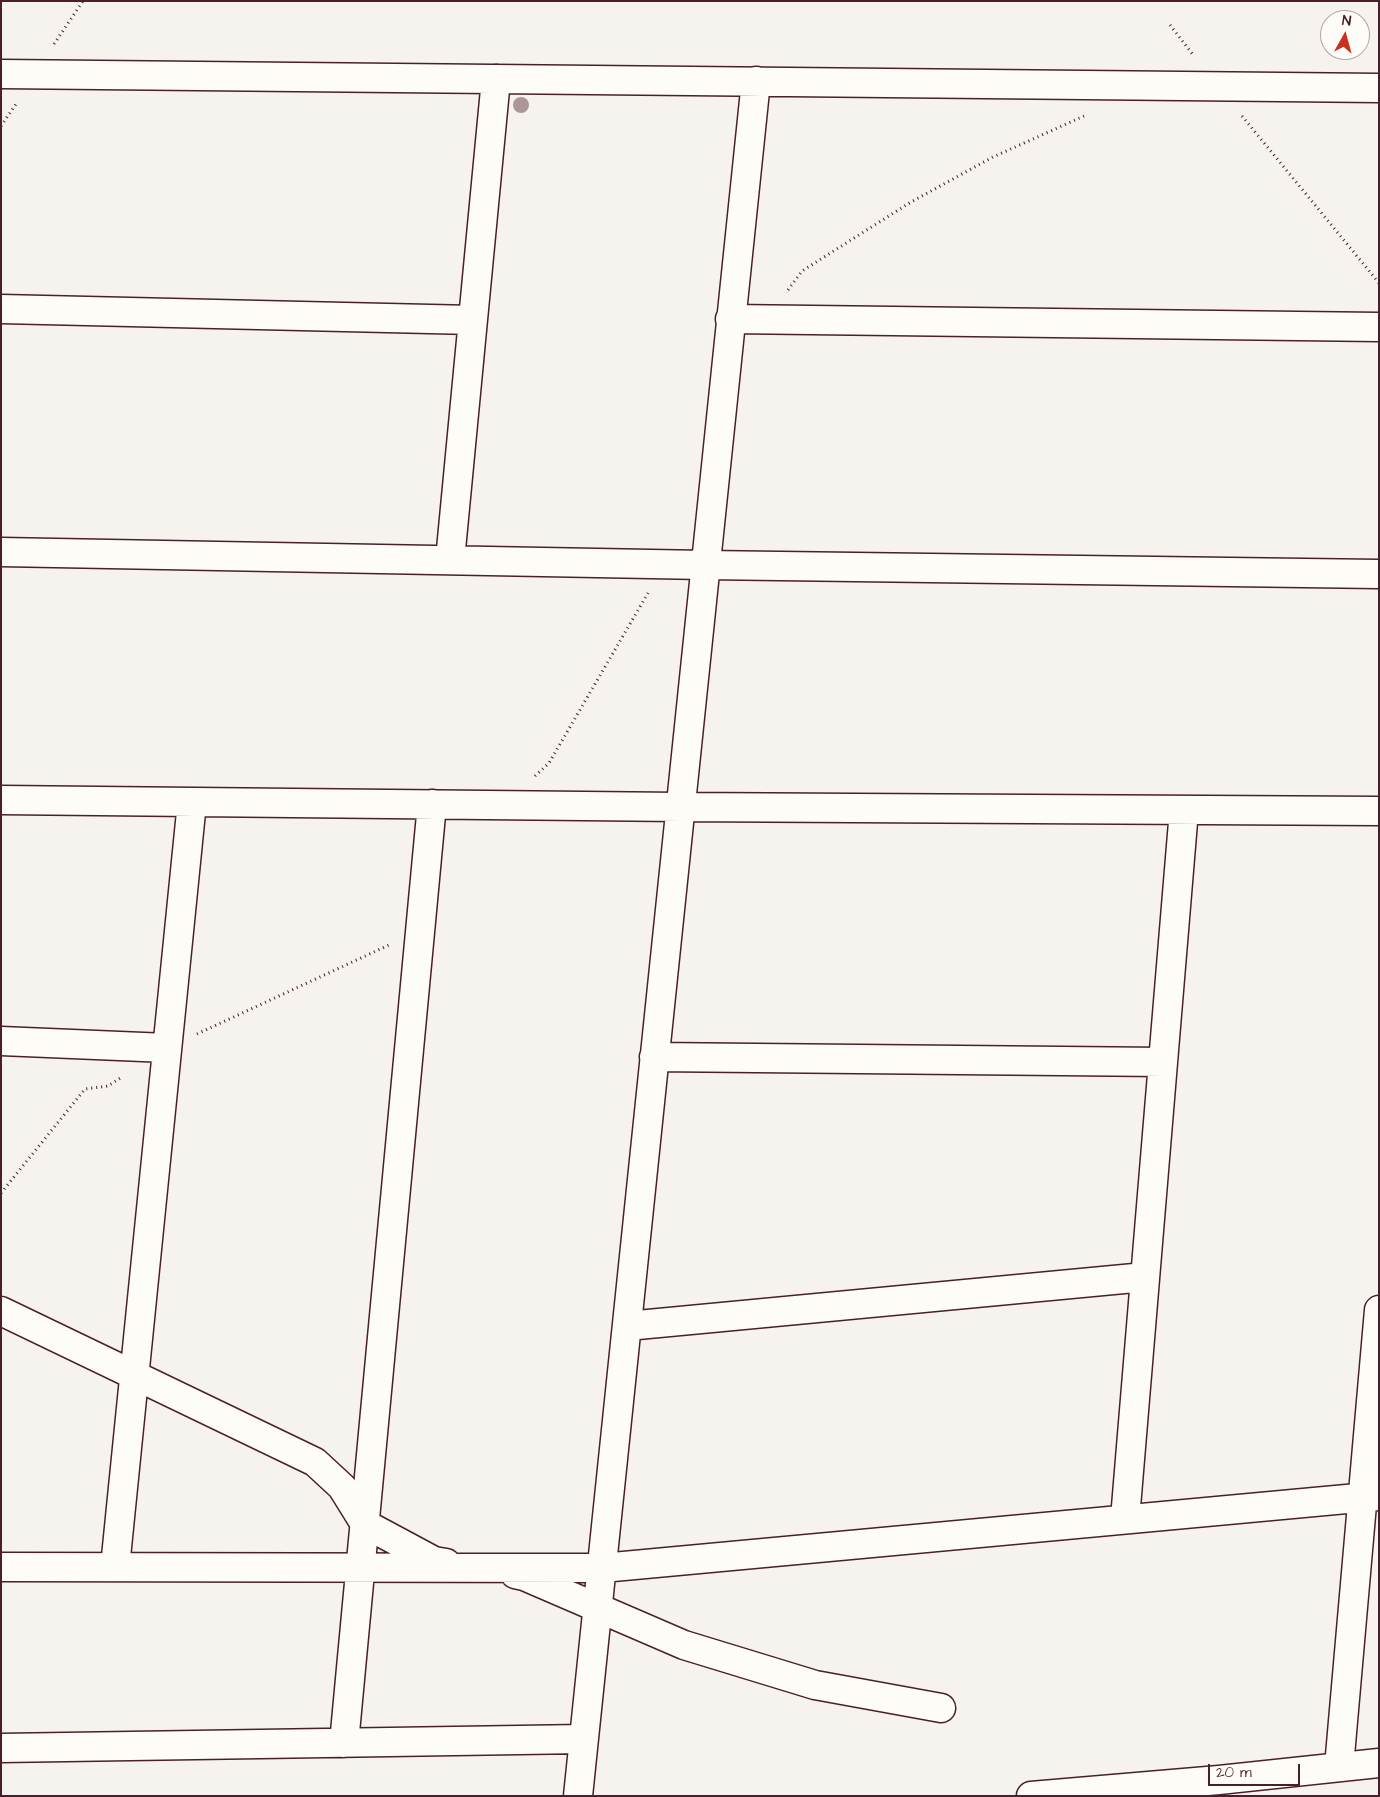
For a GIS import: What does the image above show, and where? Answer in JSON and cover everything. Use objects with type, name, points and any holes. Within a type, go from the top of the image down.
[{"type":"street","points":[[1,74],[1379,88]]},
{"type":"street","points":[[450,560],[496,79]]},
{"type":"street","points":[[578,1796],[756,81]]},
{"type":"street","points":[[1,309],[473,320]]},
{"type":"street","points":[[730,319],[1379,327]]},
{"type":"street","points":[[1,552],[705,565],[1379,574]]},
{"type":"street","points":[[1,800],[680,807],[1379,811]]},
{"type":"street","points":[[115,1567],[192,802]]},
{"type":"street","points":[[344,1743],[432,804]]},
{"type":"street","points":[[1125,1519],[1184,810]]},
{"type":"street","points":[[1,1040],[167,1048]]},
{"type":"street","points":[[654,1057],[1163,1062]]},
{"type":"street","points":[[627,1326],[1145,1277]]},
{"type":"street","points":[[1339,1767],[1371,1496],[1379,1310]]},
{"type":"street","points":[[1,1311],[315,1462],[342,1487],[365,1524],[434,1560],[524,1576],[684,1645],[806,1682],[941,1708]]},
{"type":"street","points":[[1,1567],[602,1568],[1371,1496]]},
{"type":"street","points":[[1,1748],[584,1739]]},
{"type":"street","points":[[1031,1796],[1219,1780],[1379,1763]]},
{"type":"path","points":[[1170,25],[1217,86],[1379,283]]},
{"type":"path","points":[[768,319],[802,271],[911,202],[993,157],[1092,113]]},
{"type":"path","points":[[505,805],[549,763],[665,564]]},
{"type":"path","points":[[167,1048],[388,946],[392,937]]},
{"type":"path","points":[[1,1193],[85,1089],[108,1086],[125,1075]]}]
